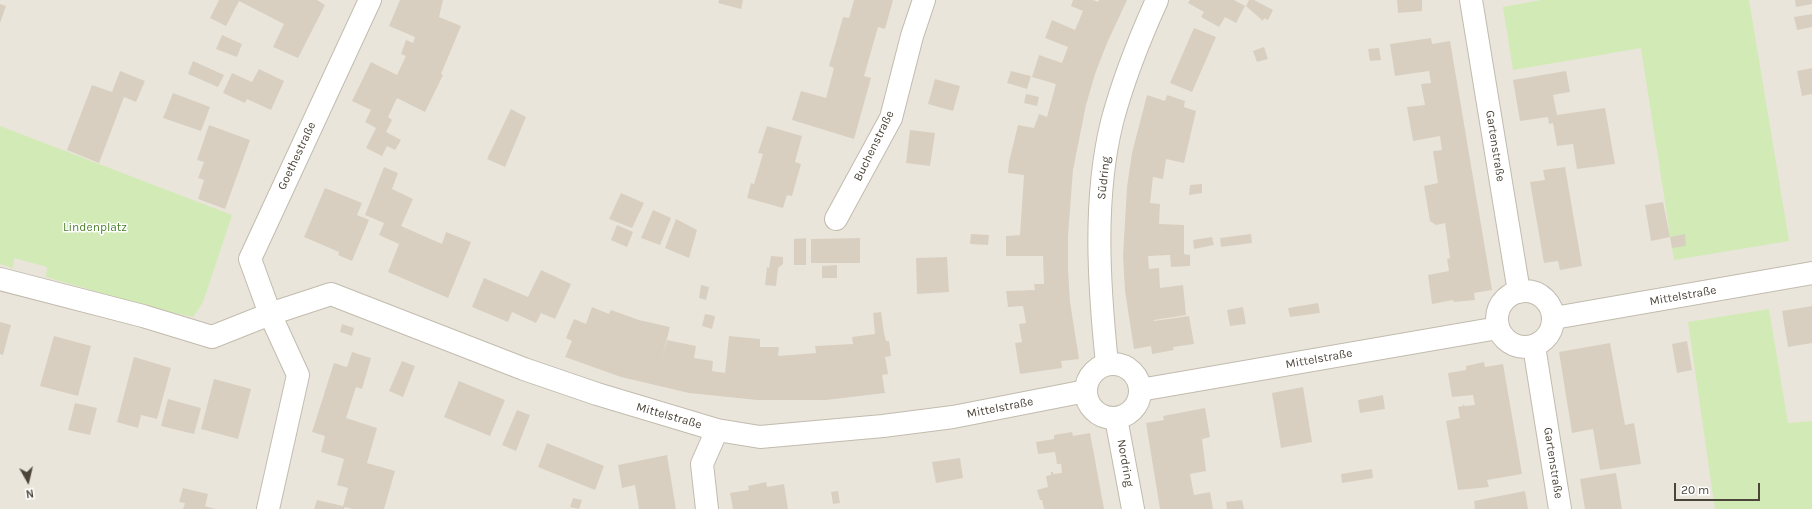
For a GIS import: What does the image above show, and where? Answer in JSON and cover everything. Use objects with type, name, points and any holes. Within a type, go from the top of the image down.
[{"type":"street","name":"Goethestraße","points":[[268,509],[298,375],[270,314],[250,259],[370,0]]},
{"type":"street","name":"Buchenstraße","points":[[836,219],[891,118],[912,36],[924,0]]},
{"type":"street","name":"Südring","points":[[1107,364],[1099,240],[1104,169],[1112,124],[1126,76],[1157,0]]},
{"type":"street","name":"Gartenstraße","points":[[1471,0],[1519,292]]},
{"type":"street","name":"Mittelstraße","points":[[1554,318],[1812,273]]},
{"type":"street","points":[[0,279],[143,316],[212,337],[270,314]]},
{"type":"street","points":[[1519,292],[1531,292],[1542,297],[1550,306],[1554,318],[1553,326],[1544,341],[1534,346],[1520,347],[1506,340],[1498,328],[1497,319],[1501,305],[1512,294],[1519,292]]},
{"type":"street","name":"Mittelstraße","points":[[270,314],[331,294],[524,369],[618,401],[717,430],[760,437],[883,426],[953,417],[1086,391]]},
{"type":"street","name":"Mittelstraße","points":[[1140,390],[1498,328]]},
{"type":"street","name":"Gartenstraße","points":[[1534,346],[1560,509]]},
{"type":"street","points":[[1107,364],[1117,364],[1130,370],[1135,375],[1140,390],[1138,400],[1133,409],[1126,415],[1116,418],[1099,414],[1092,408],[1087,400],[1086,391],[1087,383],[1091,376],[1096,370],[1107,364]]},
{"type":"street","name":"Nordring","points":[[1116,418],[1133,509]]},
{"type":"street","points":[[707,509],[702,464],[717,430]]},
{"type":"shaded area","points":[[0,0],[1812,0],[1812,509],[0,509]]},
{"type":"green space","points":[[1541,0],[1749,0],[1789,241],[1674,260],[1641,48],[1513,70],[1503,7]]},
{"type":"green space","name":"Lindenplatz","points":[[0,126],[232,215],[203,302],[193,317],[161,310],[46,277],[47,267],[14,258],[13,268],[0,264]]},
{"type":"green space","points":[[1769,309],[1788,423],[1812,421],[1812,509],[1715,509],[1688,322]]},
{"type":"building","points":[[219,0],[317,0],[325,5],[298,58],[273,47],[284,24],[239,1],[226,26],[210,18]]},
{"type":"building","points":[[400,0],[443,0],[439,17],[461,26],[441,74],[443,75],[425,112],[397,98],[388,117],[392,120],[386,132],[401,140],[395,150],[387,146],[382,156],[366,148],[376,128],[365,122],[371,110],[352,101],[371,62],[397,75],[406,56],[401,54],[406,40],[413,43],[415,37],[389,26]]},
{"type":"building","points":[[719,0],[743,0],[741,9],[718,3]]},
{"type":"building","points":[[854,0],[893,0],[885,29],[878,27],[864,76],[871,78],[854,139],[792,120],[801,91],[826,98],[834,68],[829,66],[843,17],[849,18]]},
{"type":"building","points":[[1073,0],[1093,0],[1098,2],[1099,0],[1127,0],[1107,43],[1095,74],[1086,105],[1073,170],[1068,236],[1068,269],[1070,302],[1079,359],[1061,361],[1062,368],[1020,374],[1015,343],[1022,342],[1019,324],[1026,323],[1023,306],[1008,307],[1006,291],[1035,290],[1034,284],[1044,284],[1043,256],[1006,256],[1006,236],[1020,235],[1024,175],[1008,173],[1009,162],[1018,125],[1034,128],[1039,114],[1047,117],[1056,84],[1032,77],[1039,55],[1062,63],[1068,47],[1045,38],[1052,20],[1075,30],[1083,11],[1071,6]]},
{"type":"building","points":[[1190,0],[1234,0],[1245,6],[1236,23],[1225,17],[1219,27],[1201,17],[1204,12],[1188,3]]},
{"type":"building","points":[[1249,0],[1254,0],[1273,10],[1268,20],[1264,18],[1263,21],[1246,6]]},
{"type":"building","points":[[1397,0],[1422,0],[1422,11],[1398,13]]},
{"type":"building","points":[[1795,0],[1812,0],[1812,4],[1796,7]]},
{"type":"building","points":[[0,4],[6,6],[0,23]]},
{"type":"building","points":[[1812,14],[1812,27],[1797,30],[1794,17]]},
{"type":"building","points":[[1194,28],[1216,37],[1192,92],[1170,83]]},
{"type":"building","points":[[222,35],[242,44],[237,57],[216,49]]},
{"type":"building","points":[[1431,38],[1432,44],[1450,41],[1492,290],[1474,293],[1475,300],[1454,302],[1453,300],[1432,304],[1428,275],[1449,271],[1447,259],[1450,258],[1445,223],[1436,225],[1430,221],[1424,186],[1438,183],[1433,151],[1442,150],[1440,136],[1413,141],[1407,107],[1425,105],[1421,84],[1431,83],[1429,71],[1395,76],[1390,44]]},
{"type":"building","points":[[1264,47],[1268,59],[1257,62],[1253,51]]},
{"type":"building","points":[[1379,48],[1381,60],[1370,61],[1368,49]]},
{"type":"building","points":[[193,61],[224,75],[218,87],[188,74]]},
{"type":"building","points":[[1812,68],[1812,94],[1802,96],[1797,71]]},
{"type":"building","points":[[259,69],[284,81],[271,110],[247,99],[245,103],[223,93],[232,73],[252,82]]},
{"type":"building","points":[[120,71],[145,81],[136,102],[124,97],[99,163],[67,150],[92,85],[112,92]]},
{"type":"building","points":[[1011,71],[1031,76],[1027,89],[1007,83]]},
{"type":"building","points":[[1566,71],[1570,92],[1553,95],[1557,115],[1605,108],[1615,164],[1577,169],[1573,144],[1557,146],[1553,123],[1549,124],[1548,117],[1520,121],[1513,80]]},
{"type":"building","points":[[935,79],[960,86],[953,111],[928,104]]},
{"type":"building","points":[[173,93],[210,107],[201,131],[163,118]]},
{"type":"building","points":[[1026,94],[1039,97],[1037,106],[1024,103]]},
{"type":"building","points":[[1147,95],[1165,101],[1167,95],[1185,101],[1184,107],[1196,111],[1184,163],[1166,159],[1163,179],[1153,177],[1150,203],[1160,204],[1159,224],[1184,225],[1184,254],[1190,255],[1190,266],[1171,267],[1170,255],[1148,256],[1149,269],[1159,268],[1160,288],[1183,285],[1186,315],[1154,321],[1189,316],[1194,344],[1173,347],[1174,350],[1152,354],[1151,346],[1134,349],[1125,291],[1123,256],[1127,187],[1132,153]]},
{"type":"building","points":[[511,109],[526,117],[505,167],[487,159]]},
{"type":"building","points":[[209,125],[250,140],[225,209],[198,199],[204,180],[198,178],[204,162],[197,160]]},
{"type":"building","points":[[767,126],[802,136],[795,162],[801,164],[792,196],[787,195],[783,208],[747,198],[751,183],[754,184],[763,154],[758,153]]},
{"type":"building","points":[[910,130],[935,133],[930,166],[906,163]]},
{"type":"building","points":[[384,167],[398,173],[392,189],[413,199],[401,226],[442,244],[446,232],[471,242],[448,298],[388,272],[399,244],[379,235],[384,223],[365,215]]},
{"type":"building","points":[[1565,167],[1582,266],[1560,270],[1558,261],[1544,263],[1530,182],[1545,180],[1543,170]]},
{"type":"building","points":[[1202,184],[1202,193],[1189,195],[1190,185]]},
{"type":"building","points":[[325,188],[362,203],[357,215],[369,220],[352,261],[338,255],[339,252],[304,237]]},
{"type":"building","points":[[621,193],[644,203],[632,228],[609,219]]},
{"type":"building","points":[[1663,202],[1670,237],[1651,241],[1645,205]]},
{"type":"building","points":[[653,210],[671,218],[660,245],[641,238]]},
{"type":"building","points":[[676,219],[697,230],[689,258],[665,248]]},
{"type":"building","points":[[617,225],[633,232],[627,247],[611,240]]},
{"type":"building","points":[[971,234],[989,235],[988,245],[970,244]]},
{"type":"building","points":[[1251,234],[1252,243],[1221,247],[1220,238]]},
{"type":"building","points":[[1685,234],[1686,246],[1672,248],[1670,237]]},
{"type":"building","points":[[1212,237],[1214,245],[1194,249],[1193,240]]},
{"type":"building","points":[[806,238],[806,265],[794,265],[794,239]]},
{"type":"building","points":[[860,238],[860,263],[811,263],[811,239]]},
{"type":"building","points":[[771,256],[783,257],[783,264],[778,268],[776,286],[765,285],[767,267],[769,268]]},
{"type":"building","points":[[947,257],[949,292],[917,294],[916,258]]},
{"type":"building","points":[[837,265],[837,278],[822,278],[822,266]]},
{"type":"building","points":[[541,270],[571,284],[555,319],[541,313],[536,323],[512,312],[508,322],[472,307],[484,278],[528,297]]},
{"type":"building","points":[[701,285],[709,287],[706,300],[699,298]]},
{"type":"building","points":[[1318,303],[1320,313],[1290,317],[1288,308]]},
{"type":"building","points":[[1812,306],[1812,343],[1788,347],[1782,311]]},
{"type":"building","points":[[592,307],[609,314],[611,310],[639,320],[670,327],[661,361],[667,340],[696,346],[694,358],[713,361],[712,371],[725,373],[729,336],[760,339],[760,347],[779,347],[778,356],[816,353],[815,346],[853,344],[852,337],[875,334],[873,313],[881,312],[884,333],[886,341],[889,341],[891,356],[885,357],[888,374],[882,375],[885,393],[826,400],[757,400],[689,393],[621,377],[565,357],[572,341],[566,338],[574,319],[586,324]]},
{"type":"building","points":[[1243,307],[1246,324],[1230,326],[1227,310]]},
{"type":"building","points":[[705,314],[715,316],[712,329],[702,326]]},
{"type":"building","points":[[0,322],[11,325],[3,355],[0,354]]},
{"type":"building","points":[[342,324],[354,328],[352,336],[340,332]]},
{"type":"building","points":[[54,336],[91,346],[78,396],[40,386]]},
{"type":"building","points":[[1687,341],[1692,370],[1677,373],[1672,344]]},
{"type":"building","points":[[1610,343],[1625,425],[1634,423],[1641,464],[1600,470],[1593,429],[1572,433],[1559,352]]},
{"type":"building","points":[[352,352],[371,358],[362,389],[356,387],[346,418],[377,428],[367,463],[395,471],[384,509],[352,509],[345,507],[344,509],[314,509],[317,500],[343,506],[348,488],[337,485],[344,459],[321,452],[325,436],[312,432],[334,363],[347,367]]},
{"type":"building","points":[[134,357],[171,368],[157,419],[141,415],[138,428],[117,422]]},
{"type":"building","points":[[402,361],[415,366],[403,397],[389,391]]},
{"type":"building","points":[[1484,362],[1485,367],[1503,364],[1522,474],[1487,480],[1489,487],[1458,490],[1446,421],[1460,418],[1458,407],[1463,406],[1463,404],[1465,406],[1475,405],[1473,395],[1452,397],[1448,373],[1466,370],[1466,366]]},
{"type":"building","points":[[214,379],[251,389],[238,439],[201,429]]},
{"type":"building","points":[[459,381],[505,400],[490,436],[444,417]]},
{"type":"building","points":[[1303,387],[1312,442],[1281,448],[1272,393]]},
{"type":"building","points":[[1383,395],[1385,409],[1360,413],[1358,400]]},
{"type":"building","points":[[168,399],[201,408],[194,434],[161,426]]},
{"type":"building","points":[[75,403],[97,408],[90,435],[68,430]]},
{"type":"building","points":[[1205,408],[1210,437],[1202,439],[1206,471],[1190,474],[1194,495],[1210,492],[1213,509],[1160,509],[1146,423],[1164,420],[1163,416]]},
{"type":"building","points":[[517,410],[530,415],[516,451],[502,445]]},
{"type":"building","points":[[1072,432],[1073,436],[1090,433],[1104,509],[1044,509],[1042,500],[1040,500],[1037,490],[1048,487],[1046,476],[1051,475],[1051,472],[1053,472],[1053,474],[1062,473],[1061,464],[1057,464],[1055,452],[1038,454],[1036,442],[1054,439],[1054,435]]},
{"type":"building","points":[[547,443],[604,466],[595,490],[538,467]]},
{"type":"building","points":[[667,455],[676,509],[639,509],[635,485],[622,488],[618,465]]},
{"type":"building","points":[[960,458],[963,478],[936,483],[932,462]]},
{"type":"building","points":[[1372,469],[1373,478],[1342,483],[1341,474]]},
{"type":"building","points":[[1616,473],[1622,509],[1585,509],[1580,479]]},
{"type":"building","points":[[766,482],[767,487],[784,484],[788,509],[733,509],[730,493],[749,490],[748,486]]},
{"type":"building","points":[[183,488],[208,494],[205,506],[215,509],[183,509],[185,503],[179,502]]},
{"type":"building","points":[[838,491],[840,503],[833,504],[831,492]]},
{"type":"building","points":[[1525,491],[1528,509],[1475,509],[1474,501]]},
{"type":"building","points":[[573,498],[582,500],[579,509],[570,507]]},
{"type":"building","points":[[1242,500],[1244,509],[1227,509],[1226,502]]}]
